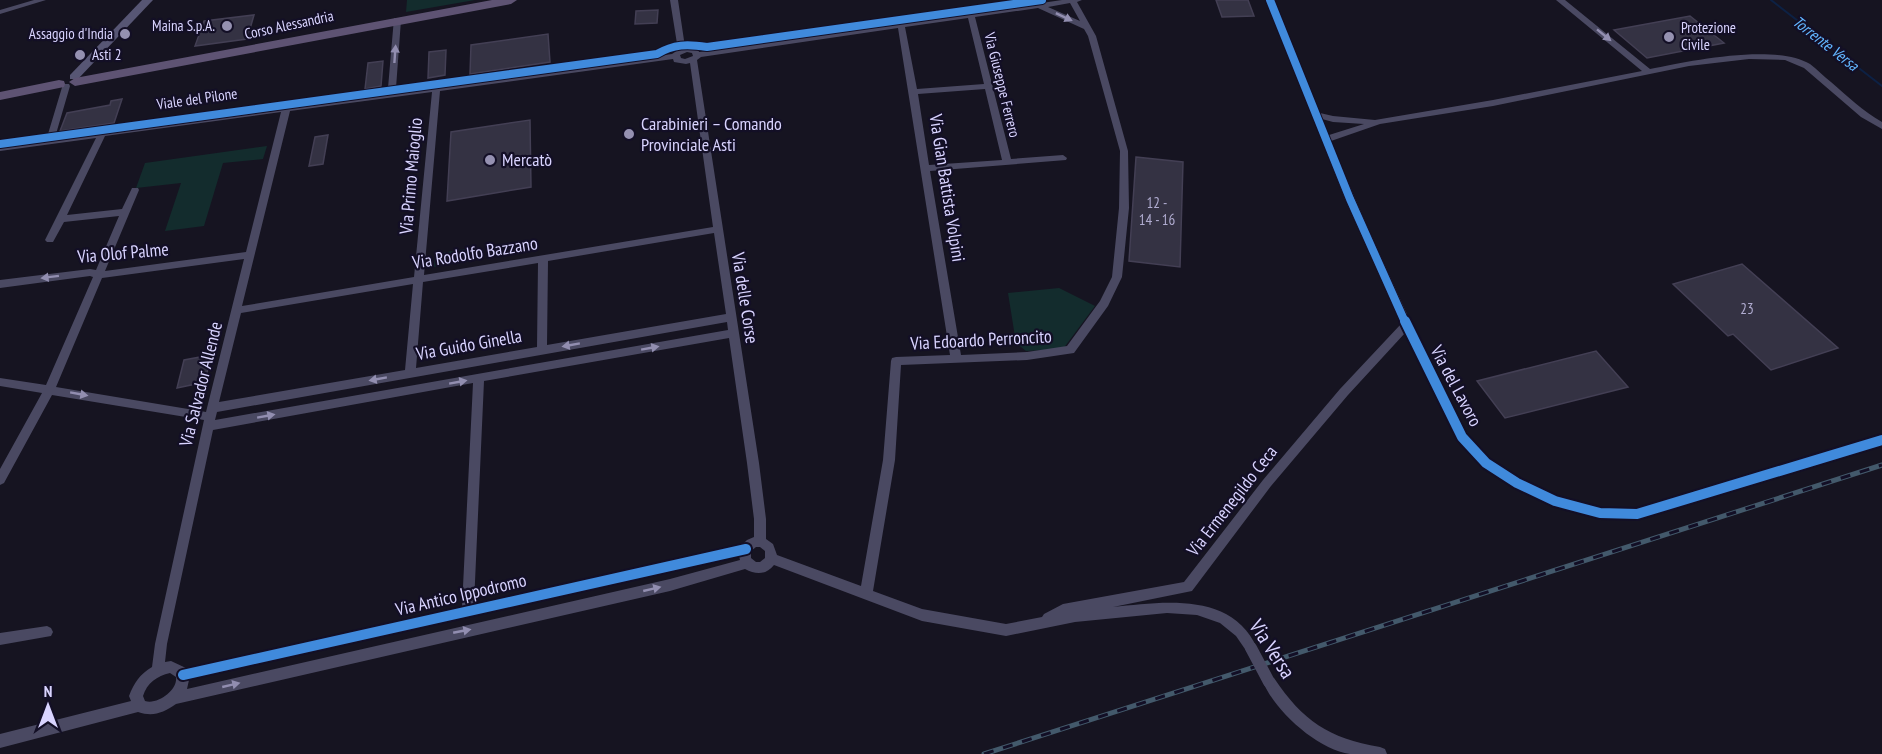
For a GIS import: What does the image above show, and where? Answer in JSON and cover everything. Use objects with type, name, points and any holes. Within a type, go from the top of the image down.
[{"type":"main road","name":"Corso Alessandria","points":[[0,96],[511,0]]},
{"type":"street","points":[[0,12],[42,0]]},
{"type":"street","points":[[674,0],[679,53]]},
{"type":"street","name":"Viale del Pilone","points":[[679,53],[677,60],[683,62],[695,57],[901,24],[1078,0]]},
{"type":"street","name":"Via del Lavoro","points":[[1270,0],[1350,199],[1445,408],[1462,437],[1486,463],[1517,483],[1555,501],[1600,513],[1637,514],[1882,440]]},
{"type":"street","points":[[1560,0],[1647,71]]},
{"type":"street","points":[[52,134],[68,82],[145,1]]},
{"type":"street","name":"Via Edoardo Perroncito","points":[[866,594],[889,460],[896,361],[1027,356],[1070,350],[1104,303],[1117,278],[1124,208],[1124,151],[1089,28],[1072,1]]},
{"type":"street","points":[[1040,6],[1089,28]]},
{"type":"street","name":"Via Giuseppe Ferrero","points":[[971,15],[1007,162]]},
{"type":"street","points":[[392,91],[397,20]]},
{"type":"street","name":"Via Gian Battista Volpini","points":[[901,24],[915,92],[956,358]]},
{"type":"street","name":"Viale del Pilone","points":[[0,141],[392,91],[436,89],[693,50],[695,57]]},
{"type":"street","name":"Via delle Corse","points":[[695,57],[760,519],[760,542]]},
{"type":"street","points":[[1327,139],[1378,122],[1493,103],[1647,71],[1749,57],[1786,57],[1807,66],[1864,115],[1882,126]]},
{"type":"street","points":[[915,92],[988,86]]},
{"type":"street","name":"Via Primo Maioglio","points":[[410,373],[436,89]]},
{"type":"street","name":"Viale del Pilone","points":[[0,148],[286,109],[392,91]]},
{"type":"street","name":"Via Salvador Allende","points":[[158,670],[161,644],[210,417],[286,109]]},
{"type":"street","points":[[1317,115],[1333,119],[1378,122]]},
{"type":"street","points":[[50,240],[102,134]]},
{"type":"street","points":[[925,168],[1063,158]]},
{"type":"street","points":[[0,480],[50,389],[135,190]]},
{"type":"street","points":[[60,219],[127,212]]},
{"type":"street","name":"Via Rodolfo Bazzano","points":[[238,310],[718,229]]},
{"type":"street","name":"Via Olof Palme","points":[[0,284],[90,272],[99,275],[250,255]]},
{"type":"street","points":[[542,350],[543,258]]},
{"type":"street","name":"Via Guido Ginella","points":[[210,417],[410,373],[732,317]]},
{"type":"street","name":"Via Ermenegildo Ceca","points":[[1043,622],[1063,610],[1188,587],[1267,483],[1344,392],[1407,325]]},
{"type":"street","name":"Via Guido Ginella","points":[[210,417],[479,378],[734,333]]},
{"type":"street","name":"Via Guido Ginella","points":[[468,610],[479,378]]},
{"type":"street","points":[[0,382],[210,417]]},
{"type":"street","points":[[760,542],[770,547],[771,558],[760,567],[747,563],[744,556],[746,549],[760,542]]},
{"type":"street","name":"Via Antico Ippodromo","points":[[183,675],[746,549]]},
{"type":"street","points":[[771,558],[921,615],[1005,630],[1043,622]]},
{"type":"street","name":"Via Antico Ippodromo","points":[[174,698],[670,585],[747,563]]},
{"type":"street","name":"Via Antico Ippodromo","points":[[554,592],[556,611]]},
{"type":"street","name":"Via Versa","points":[[1043,622],[1074,616],[1184,606],[1197,609],[1224,620],[1240,632],[1282,702],[1311,730],[1353,750],[1380,754]]},
{"type":"street","name":"Via Antico Ippodromo","points":[[437,617],[437,637]]},
{"type":"street","points":[[0,639],[47,632]]},
{"type":"street","points":[[0,741],[140,705],[152,709],[174,698],[182,686],[183,675],[180,671],[171,667],[158,670],[141,684],[136,696],[140,705]]},
{"type":"green space","points":[[407,0],[475,0],[406,12]]},
{"type":"green space","points":[[267,146],[263,159],[223,163],[204,226],[165,231],[181,183],[136,188],[145,163]]},
{"type":"green space","points":[[471,248],[470,261],[434,267],[435,254]]},
{"type":"green space","points":[[1059,288],[1095,306],[1063,349],[1026,351],[1016,343],[1008,293]]},
{"type":"building","points":[[1216,0],[1248,0],[1254,16],[1222,17]]},
{"type":"building","points":[[658,10],[657,23],[635,24],[636,11]]},
{"type":"building","name":"Maina S.p.A.","points":[[254,15],[247,39],[195,46],[204,21]]},
{"type":"building","name":"Protezione Civile","points":[[1690,16],[1724,43],[1647,58],[1614,30]]},
{"type":"building","points":[[548,34],[550,62],[470,74],[471,45]]},
{"type":"building","points":[[446,50],[445,75],[428,78],[429,52]]},
{"type":"building","points":[[383,61],[381,86],[365,89],[368,63]]},
{"type":"building","points":[[122,99],[114,123],[60,131],[67,113],[110,105],[111,101]]},
{"type":"building","name":"Mercatò","points":[[530,120],[531,187],[447,201],[451,132]]},
{"type":"building","points":[[328,135],[323,164],[309,166],[315,137]]},
{"type":"building","points":[[1136,157],[1183,162],[1180,267],[1129,261]]},
{"type":"building","points":[[1742,264],[1838,348],[1771,370],[1733,334],[1728,336],[1673,284]]},
{"type":"building","points":[[1596,351],[1628,387],[1505,418],[1477,381]]},
{"type":"building","points":[[211,355],[205,382],[177,388],[184,360]]},
{"type":"waterway","name":"Torrente Versa","points":[[1771,0],[1882,86]]},
{"type":"railway","points":[[984,754],[1882,465]]},
{"type":"cycle path","points":[[0,144],[657,54],[671,46],[689,44],[707,47],[1042,0]]},
{"type":"cycle path","points":[[1270,0],[1350,199],[1423,361],[1462,437],[1486,463],[1517,483],[1555,501],[1600,513],[1637,514],[1882,440]]},
{"type":"cycle path","points":[[183,675],[746,549]]},
{"type":"place","name":"Maina S.p.A.","points":[[227,26]]},
{"type":"place","name":"Assaggio d'India","points":[[125,34]]},
{"type":"place","name":"Protezione Civile","points":[[1669,37]]},
{"type":"place","name":"Asti 2","points":[[80,55]]},
{"type":"place","name":"Carabinieri – Comando Provinciale Asti","points":[[629,134]]},
{"type":"place","name":"Mercatò","points":[[490,160]]}]
